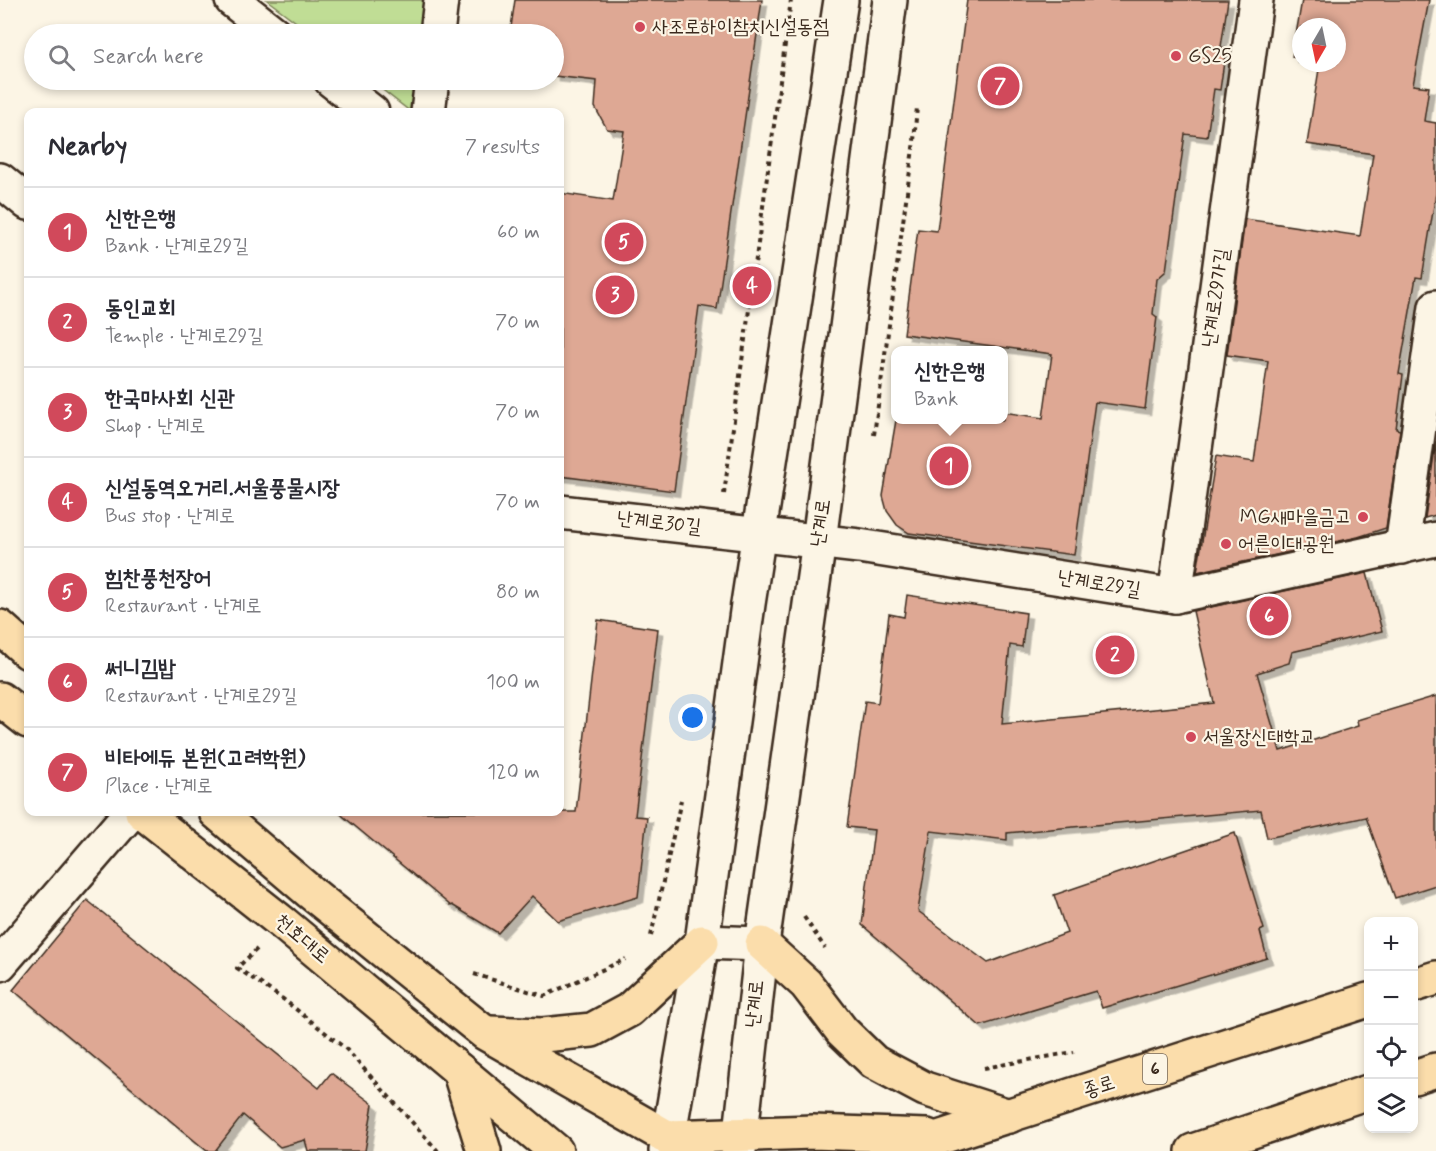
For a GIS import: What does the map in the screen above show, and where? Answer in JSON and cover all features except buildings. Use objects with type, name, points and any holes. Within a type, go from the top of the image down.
[{"type":"main road","points":[[232,0],[262,24]]},
{"type":"main road","points":[[438,24],[441,0]]},
{"type":"main road","points":[[841,0],[758,535],[702,942],[671,1146],[740,1143],[813,1132],[940,1137]]},
{"type":"main road","name":"난계로","points":[[740,1143],[762,944],[819,541],[890,0]]},
{"type":"main road","name":"난계로29가길","points":[[1175,596],[1256,0]]},
{"type":"main road","points":[[344,90],[367,108]]},
{"type":"main road","points":[[428,108],[431,90]]},
{"type":"main road","points":[[0,180],[24,200]]},
{"type":"main road","points":[[1402,547],[1436,307]]},
{"type":"main road","name":"난계로30길","points":[[564,512],[758,535]]},
{"type":"main road","name":"난계로29길","points":[[758,535],[819,541],[1175,596],[1436,539]]},
{"type":"main road","points":[[0,627],[24,648]]},
{"type":"main road","points":[[0,699],[24,718]]},
{"type":"main road","points":[[0,964],[128,816]]},
{"type":"main road","name":"천호대로","points":[[147,816],[284,924],[556,1151]]},
{"type":"main road","name":"천호대로","points":[[221,816],[310,892],[485,1033],[671,1146]]},
{"type":"main road","points":[[485,1033],[543,1035],[592,1030],[629,1010],[702,942],[762,944],[806,984],[842,1032],[874,1062],[925,1089],[1010,1116]]},
{"type":"main road","points":[[1418,983],[1436,978]]},
{"type":"main road","name":"종로","points":[[898,1151],[1364,1001]]},
{"type":"main road","points":[[459,1070],[484,1151]]},
{"type":"main road","points":[[1418,1075],[1436,1070]]},
{"type":"main road","points":[[1193,1151],[1364,1093]]},
{"type":"path","points":[[719,530],[791,0]]},
{"type":"path","points":[[651,938],[682,796]]},
{"type":"path","points":[[804,916],[829,953]]},
{"type":"path","points":[[284,924],[237,968],[283,999],[346,1049],[438,1151]]},
{"type":"path","points":[[472,974],[544,996],[629,958]]},
{"type":"path","points":[[973,1070],[1084,1050]]},
{"type":"green space","points":[[267,0],[425,0],[422,24],[299,24]]},
{"type":"green space","points":[[383,90],[414,90],[412,108],[406,108]]},
{"type":"place","name":"사조로하이참치신설동점","points":[[640,27]]},
{"type":"place","name":"GS25","points":[[1176,56]]},
{"type":"place","name":"비타에듀 본원(고려학원)","points":[[1000,86]]},
{"type":"place","name":"힘찬풍천장어","points":[[624,242]]},
{"type":"place","name":"신설동역오거리.서울풍물시장","points":[[752,286]]},
{"type":"place","name":"한국마사회 신관","points":[[615,295]]},
{"type":"place","name":"신한은행","points":[[949,466]]},
{"type":"place","name":"MG새마을금고","points":[[1363,517]]},
{"type":"place","name":"어른이대공원","points":[[1226,544]]},
{"type":"place","name":"써니김밥","points":[[1269,616]]},
{"type":"place","name":"동인교회","points":[[1115,655]]},
{"type":"place","name":"서울장신대학교","points":[[1191,737]]}]
